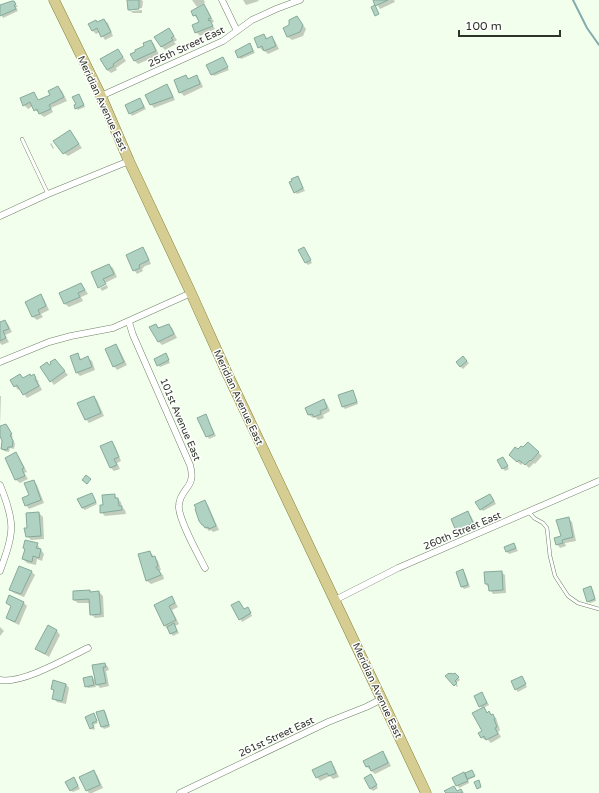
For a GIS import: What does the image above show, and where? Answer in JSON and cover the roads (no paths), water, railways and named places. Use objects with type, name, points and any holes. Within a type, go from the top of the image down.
[{"type":"main road","name":"Meridian Avenue East","points":[[54,0],[101,96],[129,161],[227,373],[426,793]]},
{"type":"street","points":[[222,0],[237,31]]},
{"type":"street","name":"255th Street East","points":[[101,96],[230,38],[252,20],[300,0]]},
{"type":"street","points":[[0,216],[48,194],[129,161]]},
{"type":"street","points":[[0,362],[48,342],[112,328],[129,322],[191,293]]},
{"type":"street","name":"101st Avenue East","points":[[129,322],[190,465],[192,474],[191,483],[180,499],[179,508],[181,518],[205,568]]},
{"type":"street","name":"260th Street East","points":[[335,600],[398,568],[529,512],[599,480]]},
{"type":"street","points":[[0,485],[8,504],[12,529],[0,571]]},
{"type":"street","points":[[0,680],[23,678],[88,648]]},
{"type":"street","name":"261st Street East","points":[[180,793],[328,722],[382,699]]},
{"type":"lane","points":[[22,139],[48,194]]},
{"type":"lane","points":[[529,512],[547,528],[550,556],[555,576],[568,596],[578,603],[599,609]]},
{"type":"waterway","points":[[573,0],[587,28],[599,45]]}]
